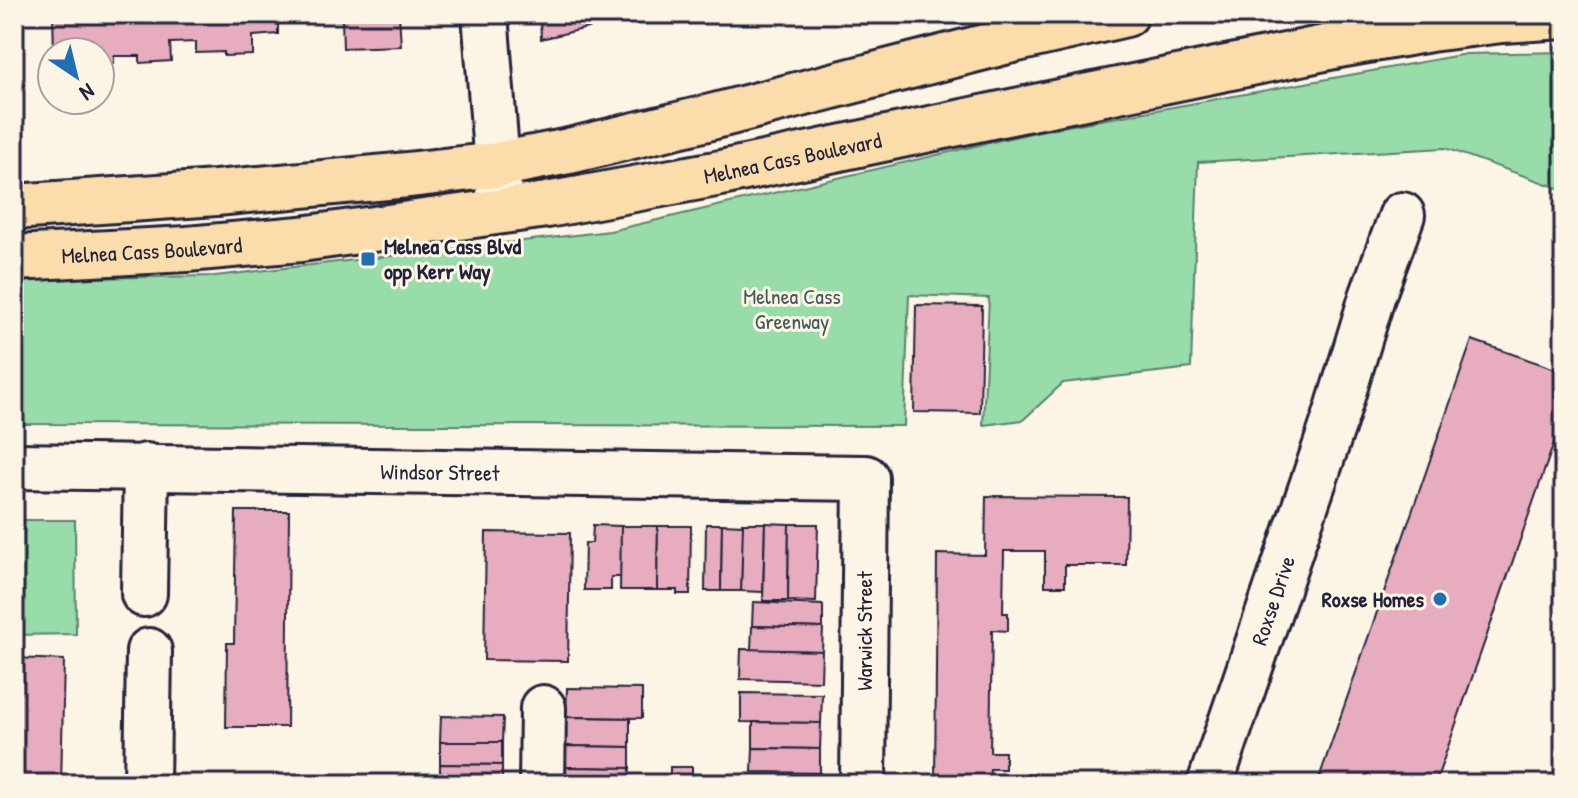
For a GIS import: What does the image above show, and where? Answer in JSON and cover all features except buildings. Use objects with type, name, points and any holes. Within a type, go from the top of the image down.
[{"type":"main road","points":[[819,89],[898,51],[1018,14]]},
{"type":"main road","points":[[14,207],[216,193],[497,165],[569,151],[1126,14]]},
{"type":"main road","name":"Melnea Cass Boulevard","points":[[14,258],[187,249],[301,239],[501,212],[721,173],[1344,44],[1430,29],[1564,16]]},
{"type":"street","points":[[485,14],[501,212]]},
{"type":"street","name":"Roxse Drive","points":[[1210,784],[1402,215]]},
{"type":"street","name":"Windsor Street","points":[[14,466],[866,478]]},
{"type":"street","points":[[144,594],[146,466]]},
{"type":"street","name":"Warwick Street","points":[[863,784],[866,478]]},
{"type":"street","points":[[147,784],[149,651]]},
{"type":"street","points":[[542,784],[543,708]]},
{"type":"green space","name":"Melnea Cass Greenway","points":[[1564,52],[1564,190],[1445,148],[1198,162],[1191,368],[1063,383],[1023,420],[983,425],[989,298],[909,295],[904,426],[14,424],[14,279],[215,276],[610,231],[1040,131],[1466,54]]},
{"type":"green space","points":[[14,520],[75,520],[76,634],[14,635]]},
{"type":"place","name":"Melnea Cass Blvd opp Kerr Way","points":[[368,259]]},
{"type":"place","name":"Roxse Homes","points":[[1440,599]]}]
